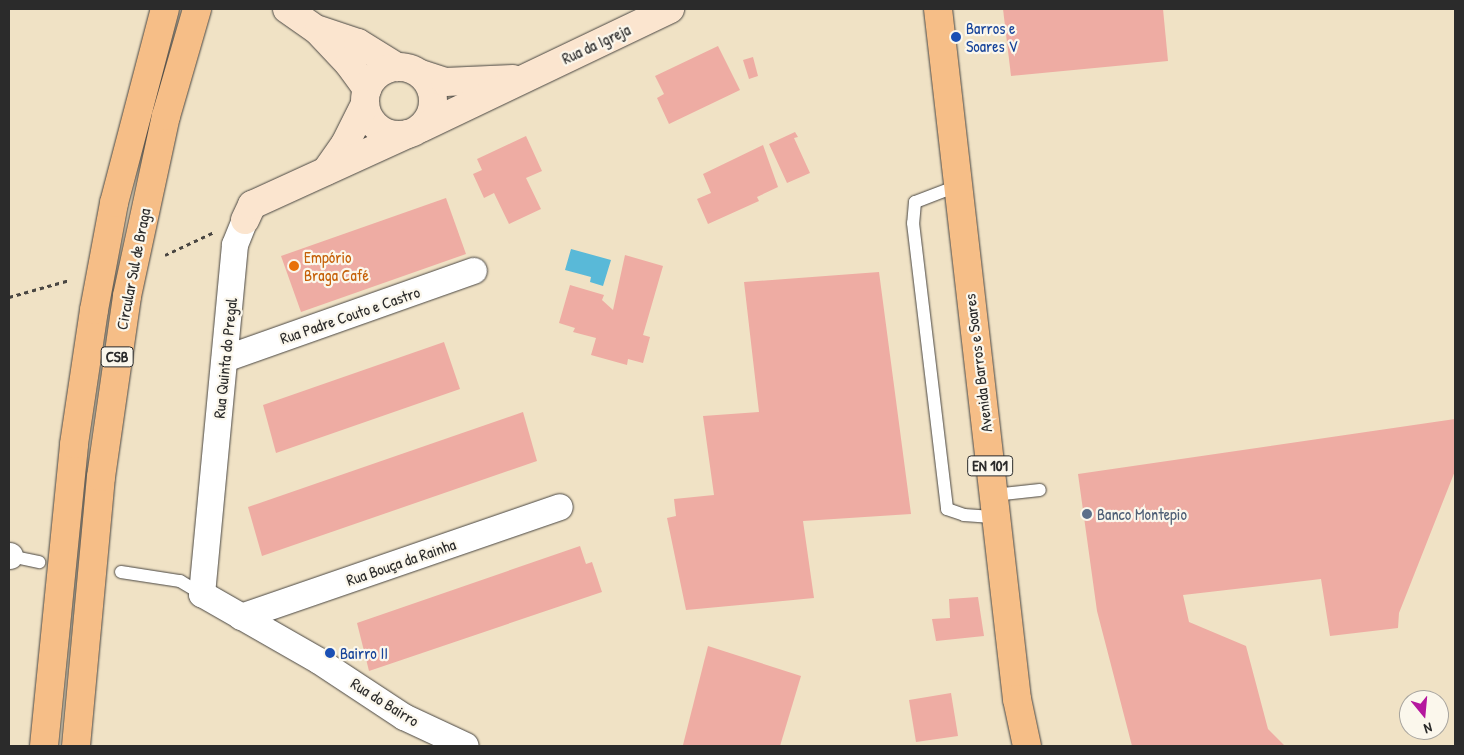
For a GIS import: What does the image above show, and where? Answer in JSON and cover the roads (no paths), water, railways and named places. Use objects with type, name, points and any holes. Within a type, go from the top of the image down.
[{"type":"main road","name":"Circular Sul de Braga","points":[[44,734],[73,454],[95,301],[114,203],[165,9]]},
{"type":"main road","name":"Circular Sul de Braga","points":[[76,746],[101,477],[127,296],[166,116],[197,9]]},
{"type":"main road","name":"Avenida Barros e Soares","points":[[938,9],[1018,700],[1028,746]]},
{"type":"street","name":"Rua da Igreja","points":[[287,9],[317,30],[358,43],[409,71],[445,82],[522,79]]},
{"type":"street","name":"Rua da Igreja","points":[[414,131],[670,9]]},
{"type":"street","name":"Rua da Igreja","points":[[317,30],[366,97]]},
{"type":"street","points":[[384,70],[409,71],[429,84],[433,101],[429,118],[414,131],[393,134],[379,129],[370,118],[366,97],[374,78],[384,70]]},
{"type":"street","name":"Rua Quinta do Pregal","points":[[325,172],[346,144],[366,97]]},
{"type":"street","name":"Rua Quinta do Pregal","points":[[202,594],[235,245],[245,220],[252,205],[414,131]]},
{"type":"street","name":"Rua Padre Couto e Castro","points":[[225,359],[474,271]]},
{"type":"street","name":"Rua Bouça da Rainha","points":[[241,617],[560,507]]},
{"type":"street","name":"Rua do Bairro","points":[[202,594],[351,681],[404,718],[466,746]]},
{"type":"lane","points":[[958,186],[915,202],[913,223],[947,509],[964,515],[1040,490]]},
{"type":"lane","points":[[9,556],[39,562]]},
{"type":"lane","points":[[121,572],[180,581],[202,594]]},
{"type":"water","points":[[571,249],[611,260],[603,286],[590,282],[591,277],[565,270]]},
{"type":"place","name":"Barros e Soares V","points":[[956,37]]},
{"type":"place","name":"Empório Braga Café","points":[[294,266]]},
{"type":"place","name":"Banco Montepio","points":[[1087,514]]},
{"type":"place","name":"Bairro II","points":[[330,653]]}]
